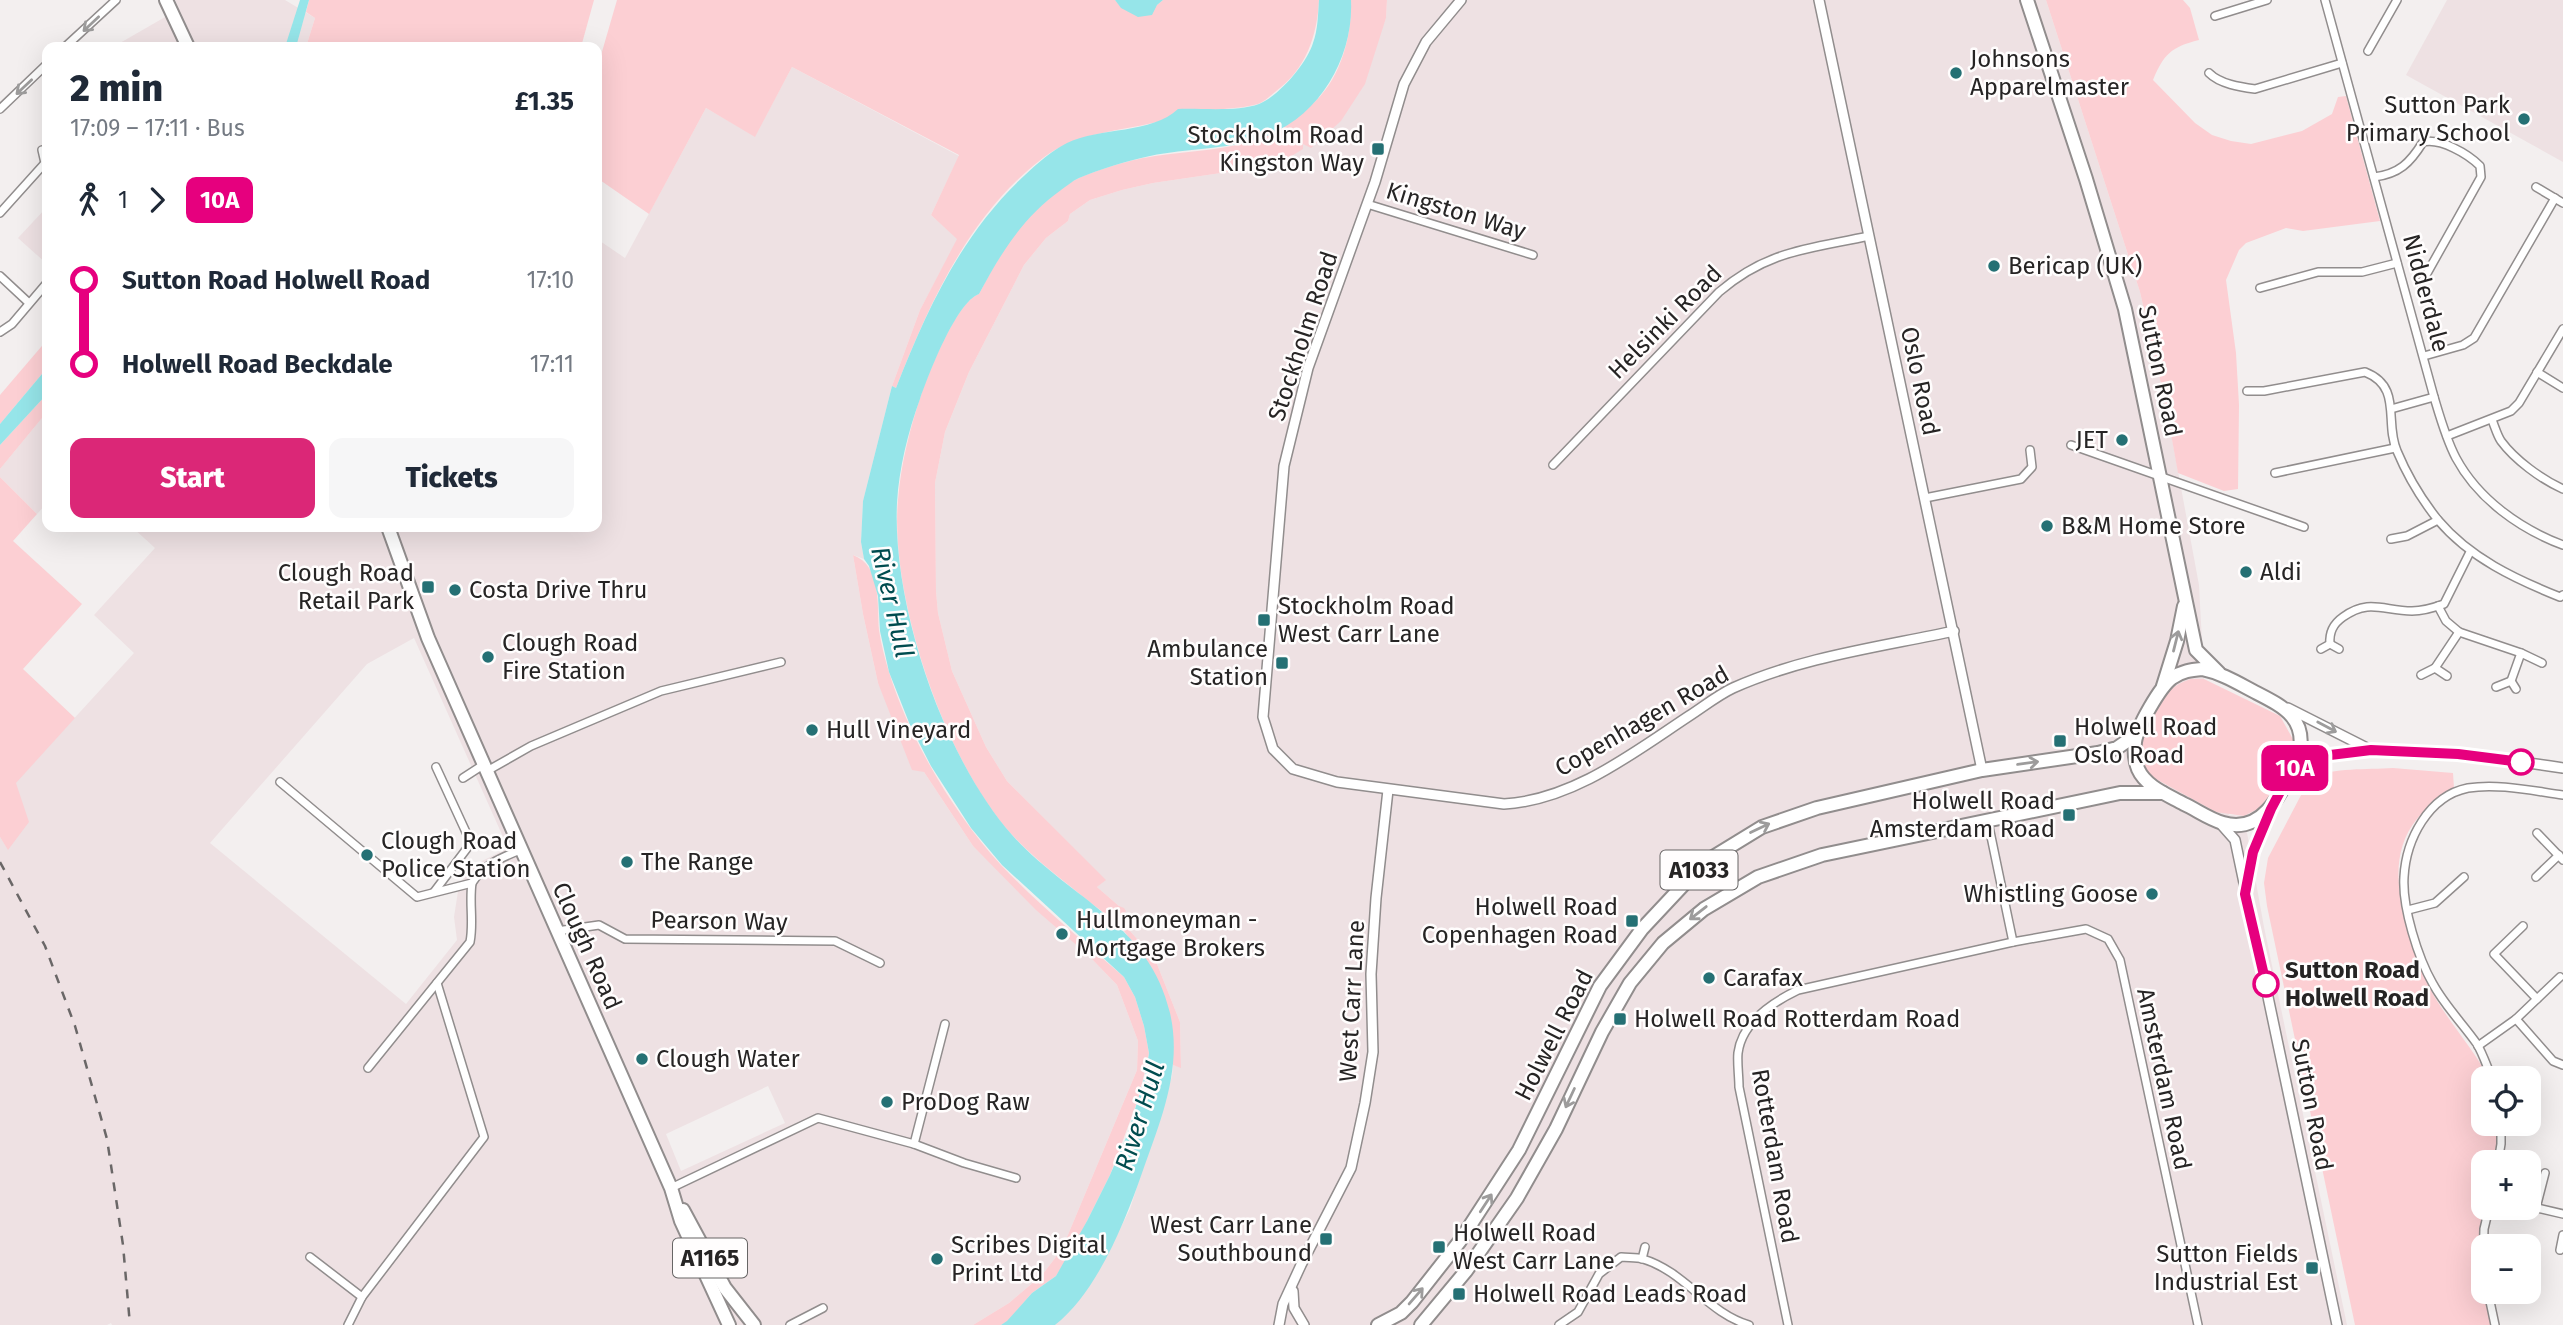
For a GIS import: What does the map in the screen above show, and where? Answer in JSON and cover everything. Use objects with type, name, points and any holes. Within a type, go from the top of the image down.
[{"type":"main road","points":[[166,0],[186,42]]},
{"type":"main road","name":"Sutton Road","points":[[2027,0],[2119,286],[2196,650],[2219,673]]},
{"type":"main road","name":"Clough Road","points":[[390,532],[428,638],[671,1188],[725,1288],[754,1325]]},
{"type":"main road","points":[[2163,686],[2172,678],[2190,670],[2202,669],[2219,673],[2283,706],[2297,723],[2301,738],[2299,756],[2271,809],[2245,824],[2220,822],[2163,793],[2149,783],[2138,769],[2135,753],[2137,734],[2163,686],[2177,641],[2185,595]]},
{"type":"main road","name":"Holwell Road","points":[[1378,1325],[1401,1313],[1412,1302],[1460,1241],[1519,1150],[1600,986],[1643,929],[1700,869],[1746,835],[1800,813],[1982,770],[2098,753],[2117,748],[2137,734]]},
{"type":"main road","name":"Holwell Road","points":[[1421,1325],[1466,1271],[1506,1214],[1556,1129],[1621,998],[1650,958],[1704,909],[1738,887],[1798,862],[2120,793],[2163,793]]},
{"type":"main road","name":"Clough Road","points":[[671,1188],[681,1221],[729,1325]]},
{"type":"street","points":[[70,42],[116,0]]},
{"type":"street","name":"Stockholm Road","points":[[1388,790],[1337,782],[1293,769],[1273,749],[1263,717],[1284,466],[1308,368],[1367,204],[1404,84],[1426,42],[1461,0]]},
{"type":"street","name":"Oslo Road","points":[[1819,0],[1982,770]]},
{"type":"street","points":[[2215,16],[2237,4],[2267,0]]},
{"type":"street","name":"Nidderdale","points":[[2325,0],[2434,397],[2455,457],[2468,477],[2500,510],[2538,536],[2563,545]]},
{"type":"street","points":[[2368,51],[2397,0]]},
{"type":"street","points":[[2212,79],[2241,88],[2255,89],[2342,63]]},
{"type":"street","points":[[0,109],[42,69]]},
{"type":"street","points":[[2374,177],[2395,173],[2411,161],[2423,142],[2430,141],[2444,144],[2480,166],[2482,177],[2421,284]]},
{"type":"street","points":[[0,213],[42,167]]},
{"type":"street","points":[[2536,187],[2563,202]]},
{"type":"street","points":[[2424,356],[2463,345],[2474,338],[2555,198]]},
{"type":"street","name":"Kingston Way","points":[[1367,204],[1533,255]]},
{"type":"street","name":"Helsinki Road","points":[[1553,464],[1712,299],[1741,273],[1781,254],[1869,236]]},
{"type":"street","points":[[2260,288],[2318,272],[2362,272],[2397,263]]},
{"type":"street","points":[[0,276],[29,303]]},
{"type":"street","points":[[2270,285],[2272,295]]},
{"type":"street","points":[[0,332],[12,324],[42,288]]},
{"type":"street","points":[[2447,436],[2511,411],[2563,329]]},
{"type":"street","points":[[2247,391],[2264,391],[2365,372],[2383,382],[2391,409],[2396,448],[2415,486],[2438,520],[2470,552],[2524,583],[2560,597],[2563,595]]},
{"type":"street","points":[[2537,372],[2563,388]]},
{"type":"street","points":[[2391,409],[2434,397]]},
{"type":"street","points":[[2492,420],[2500,439],[2513,454],[2563,489]]},
{"type":"street","points":[[2071,445],[2304,527]]},
{"type":"street","points":[[2275,473],[2396,448]]},
{"type":"street","points":[[1925,498],[2021,479],[2032,467],[2030,450]]},
{"type":"street","points":[[2391,539],[2407,536],[2438,520]]},
{"type":"street","points":[[2407,536],[2411,546]]},
{"type":"street","points":[[2330,644],[2329,635],[2336,622],[2356,608],[2373,606],[2409,611],[2426,610],[2444,604],[2470,552]]},
{"type":"street","points":[[2438,606],[2446,621],[2459,632],[2542,663]]},
{"type":"street","name":"Copenhagen Road","points":[[1388,790],[1504,804],[1547,796],[1579,783],[1626,758],[1730,689],[1802,663],[1954,631]]},
{"type":"street","points":[[2421,675],[2435,668],[2459,632]]},
{"type":"street","points":[[2320,649],[2330,644]]},
{"type":"street","points":[[2330,644],[2339,649]]},
{"type":"street","points":[[2496,687],[2511,681],[2521,653]]},
{"type":"street","points":[[463,778],[661,691],[781,662]]},
{"type":"street","points":[[2435,668],[2447,676]]},
{"type":"street","points":[[2511,681],[2516,689]]},
{"type":"street","points":[[2283,706],[2371,750]]},
{"type":"street","points":[[2291,771],[2314,757],[2371,750],[2458,754],[2563,768]]},
{"type":"street","points":[[434,892],[471,842],[436,767]]},
{"type":"street","points":[[280,782],[417,897],[472,883]]},
{"type":"street","points":[[2487,1066],[2478,1046],[2433,984],[2414,943],[2403,878],[2412,838],[2426,814],[2439,802],[2465,789],[2488,787],[2563,795]]},
{"type":"street","name":"West Carr Lane","points":[[1279,1325],[1283,1304],[1351,1168],[1365,1103],[1373,1052],[1371,974],[1377,886],[1388,790]]},
{"type":"street","name":"Sutton Road","points":[[2245,894],[2253,852],[2271,809]]},
{"type":"street","points":[[1988,822],[2013,942]]},
{"type":"street","name":"Sutton Road","points":[[2220,822],[2235,840],[2337,1325]]},
{"type":"street","points":[[2536,877],[2561,858],[2538,833]]},
{"type":"street","points":[[368,1068],[470,942],[472,932],[469,908],[472,883],[479,871],[520,850]]},
{"type":"street","points":[[2408,911],[2435,903],[2464,877]]},
{"type":"street","name":"Pearson Way","points":[[557,931],[599,925],[625,939],[835,942],[880,963]]},
{"type":"street","points":[[2523,926],[2494,954],[2537,999]]},
{"type":"street","name":"Amsterdam Road","points":[[2013,942],[2086,929],[2108,939],[2120,960],[2198,1325]]},
{"type":"street","name":"Rotterdam Road","points":[[1788,1325],[1739,1087],[1738,1054],[1741,1038],[1758,1016],[1798,990],[2013,942]]},
{"type":"street","points":[[2478,1046],[2516,1019],[2560,977]]},
{"type":"street","points":[[348,1325],[362,1297],[484,1137],[437,983]]},
{"type":"street","points":[[2516,1019],[2553,1061],[2563,1065]]},
{"type":"street","points":[[915,1144],[945,1024]]},
{"type":"street","points":[[671,1188],[818,1118],[915,1144],[964,1163],[1016,1178]]},
{"type":"street","points":[[2541,1184],[2545,1173]]},
{"type":"street","points":[[2541,1209],[2563,1213]]},
{"type":"street","points":[[2560,1250],[2563,1235]]},
{"type":"street","points":[[1642,1259],[1645,1247]]},
{"type":"street","points":[[310,1257],[362,1297]]},
{"type":"street","points":[[1559,1325],[1578,1312],[1599,1274],[1621,1257],[1642,1259],[1671,1272],[1731,1320],[1749,1325]]},
{"type":"street","points":[[1294,1283],[1292,1300],[1299,1320],[1304,1325]]},
{"type":"street","points":[[2491,1304],[2495,1325]]},
{"type":"street","points":[[792,1324],[823,1308]]},
{"type":"shaded area","points":[[175,0],[285,0],[315,18],[308,42],[122,42],[179,9]]},
{"type":"shaded area","points":[[309,0],[594,0],[582,42],[308,42],[315,18],[306,12]]},
{"type":"shaded area","points":[[617,0],[1115,0],[1122,8],[1157,5],[1163,0],[1319,0],[1316,27],[1302,63],[1286,83],[1262,102],[1080,139],[1043,158],[1017,181],[993,206],[954,262],[922,324],[896,388],[892,386],[920,310],[957,239],[931,215],[959,155],[792,67],[755,137],[706,108],[649,214],[602,181],[602,52]]},
{"type":"shaded area","points":[[1351,0],[1387,0],[1386,18],[1365,84],[1341,121],[1311,148],[1303,144],[1303,149],[1285,160],[1262,167],[1153,183],[1090,200],[1070,214],[1068,221],[1046,238],[1024,265],[969,372],[945,432],[935,483],[936,591],[938,613],[952,671],[986,747],[1007,781],[1106,880],[1097,887],[1124,908],[1126,911],[1122,922],[1155,959],[1180,1022],[1181,1068],[1173,1065],[1170,1020],[1163,996],[1126,933],[1015,838],[990,807],[946,726],[913,631],[903,584],[898,540],[901,473],[922,392],[945,337],[962,309],[979,294],[1008,244],[1032,213],[1062,187],[1096,171],[1146,157],[1222,148],[1248,142],[1264,136],[1302,112],[1320,96],[1336,72],[1349,29]]},
{"type":"shaded area","points":[[1387,0],[2046,0],[2140,292],[2165,401],[2199,585],[2204,679],[2191,679],[2229,815],[2244,816],[2264,927],[2347,1325],[1055,1325],[1078,1301],[1105,1259],[1130,1209],[1172,1076],[1173,1065],[1181,1067],[1180,1022],[1155,959],[1122,922],[1123,915],[1119,906],[1097,887],[1105,880],[1007,781],[986,747],[952,671],[938,613],[936,591],[935,483],[945,432],[969,372],[1024,265],[1046,238],[1068,221],[1070,214],[1090,200],[1122,190],[1262,167],[1285,160],[1303,144],[1375,46],[1386,18]]},
{"type":"shaded area","points":[[2046,0],[2183,0],[2190,8],[2199,40],[2170,53],[2153,80],[2195,123],[2212,135],[2251,144],[2302,131],[2332,114],[2338,97],[2346,96],[2380,221],[2303,231],[2286,228],[2246,243],[2239,250],[2226,280],[2236,353],[2239,405],[2238,489],[2224,491],[2178,473],[2140,292]]},
{"type":"shaded area","name":"Sutton Park Primary School","points":[[2447,0],[2563,0],[2563,162],[2406,75]]},
{"type":"shaded area","points":[[792,67],[959,156],[931,215],[958,239],[920,310],[892,386],[863,501],[861,542],[864,559],[853,555],[878,683],[924,772],[973,846],[1117,985],[1138,1041],[1137,1070],[1062,1249],[1042,1275],[1009,1303],[973,1325],[0,1325],[0,837],[8,849],[15,783],[134,653],[94,615],[155,548],[137,532],[602,532],[602,242],[625,258],[706,108],[755,136]],"holes":[[[414,638],[508,848],[472,866],[459,885],[454,917],[457,940],[406,1004],[210,843],[367,664]],[[768,1086],[785,1123],[681,1171],[666,1134]]]},
{"type":"shaded area","points":[[42,212],[42,260],[18,238]]},
{"type":"shaded area","points":[[42,346],[42,374],[0,424],[0,395]]},
{"type":"shaded area","points":[[42,399],[42,418],[0,469],[0,445]]},
{"type":"shaded area","points":[[42,418],[42,508],[37,514],[0,477],[0,469]]},
{"type":"shaded area","points":[[0,477],[37,514],[13,541],[82,604],[23,669],[75,718],[16,783],[29,822],[8,850],[0,837]]},
{"type":"shaded area","points":[[853,555],[862,560],[873,577],[878,598],[881,641],[908,723],[950,799],[1001,865],[1046,909],[1124,977],[1135,997],[1144,1026],[1149,1053],[1139,1097],[1110,1175],[1072,1251],[1056,1276],[1032,1293],[1007,1322],[1001,1325],[973,1325],[1009,1303],[1042,1275],[1062,1249],[1137,1070],[1138,1041],[1117,985],[1088,955],[1036,910],[973,846],[924,772],[912,770],[878,683]]},
{"type":"shaded area","points":[[2191,679],[2204,679],[2280,716],[2294,741],[2267,799],[2258,809],[2244,816],[2216,812],[2149,775],[2142,763],[2141,749],[2154,715],[2172,689]]},
{"type":"shaded area","points":[[2393,768],[2453,773],[2454,788],[2425,810],[2407,834],[2401,850],[2399,884],[2405,919],[2427,983],[2482,1066],[2471,1066],[2471,1136],[2499,1136],[2496,1150],[2471,1150],[2471,1220],[2481,1220],[2480,1234],[2471,1234],[2471,1304],[2487,1304],[2491,1325],[2355,1325],[2264,883],[2268,858],[2310,778],[2340,771]]},
{"type":"water","points":[[300,0],[309,0],[297,42],[287,42]]},
{"type":"water","points":[[1115,0],[1163,0],[1152,15],[1138,17],[1121,8]]},
{"type":"water","name":"River Hull","points":[[1319,0],[1351,0],[1346,44],[1339,65],[1315,102],[1300,117],[1261,138],[1234,145],[1164,153],[1123,163],[1076,179],[1047,201],[1014,237],[979,294],[970,300],[952,325],[924,388],[905,450],[897,503],[903,588],[927,679],[945,724],[965,766],[988,804],[1013,836],[1035,858],[1105,914],[1144,956],[1160,982],[1170,1013],[1173,1034],[1172,1075],[1162,1115],[1127,1213],[1097,1275],[1070,1311],[1055,1325],[1001,1325],[1032,1293],[1056,1276],[1087,1221],[1128,1133],[1149,1053],[1135,997],[1124,977],[1002,865],[971,828],[931,766],[910,725],[889,672],[880,631],[878,596],[869,566],[864,559],[861,542],[863,501],[892,386],[896,388],[920,330],[948,274],[983,222],[1003,198],[1050,153],[1080,138],[1154,123],[1178,109],[1241,108],[1267,100],[1291,78],[1310,51],[1316,33]]},
{"type":"water","points":[[42,374],[42,399],[0,445],[0,424]]},
{"type":"railway","points":[[0,862],[45,946],[75,1026],[107,1139],[123,1245],[130,1325]]},
{"type":"bus line","name":"10A","points":[[2266,984],[2245,894],[2253,852],[2262,830],[2291,771],[2299,764],[2314,757],[2371,750],[2458,754],[2521,762]]},
{"type":"place","name":"Johnsons Apparelmaster","points":[[1956,73]]},
{"type":"place","name":"Sutton Park Primary School","points":[[2524,119]]},
{"type":"place","name":"Stockholm Road Kingston Way","points":[[1378,149]]},
{"type":"place","name":"Bericap (UK)","points":[[1994,266]]},
{"type":"place","name":"JET","points":[[2122,440]]},
{"type":"place","name":"B&M Home Store","points":[[2047,526]]},
{"type":"place","name":"Aldi","points":[[2246,572]]},
{"type":"place","name":"Clough Road Retail Park","points":[[428,587]]},
{"type":"place","name":"Costa Drive Thru","points":[[455,590]]},
{"type":"place","name":"Stockholm Road West Carr Lane","points":[[1264,620]]},
{"type":"place","name":"Clough Road Fire Station","points":[[488,657]]},
{"type":"place","name":"Ambulance Station","points":[[1282,663]]},
{"type":"place","name":"Hull Vineyard","points":[[812,730]]},
{"type":"place","name":"Holwell Road Oslo Road","points":[[2060,741]]},
{"type":"place","name":"Holwell Road Amsterdam Road","points":[[2069,815]]},
{"type":"place","name":"Clough Road Police Station","points":[[367,855]]},
{"type":"place","name":"The Range","points":[[627,862]]},
{"type":"place","name":"Whistling Goose","points":[[2152,894]]},
{"type":"place","name":"Holwell Road Copenhagen Road","points":[[1632,921]]},
{"type":"place","name":"Hullmoneyman - Mortgage Brokers","points":[[1062,934]]},
{"type":"place","name":"Carafax","points":[[1709,978]]},
{"type":"place","name":"Sutton Road Holwell Road","points":[[2266,984]]},
{"type":"place","name":"Holwell Road Rotterdam Road","points":[[1620,1019]]},
{"type":"place","name":"Clough Water","points":[[642,1059]]},
{"type":"place","name":"ProDog Raw","points":[[887,1102]]},
{"type":"place","name":"West Carr Lane Southbound","points":[[1326,1239]]},
{"type":"place","name":"Holwell Road West Carr Lane","points":[[1439,1247]]},
{"type":"place","name":"Scribes Digital Print Ltd","points":[[937,1259]]},
{"type":"place","name":"Sutton Fields Industrial Est","points":[[2312,1268]]},
{"type":"place","name":"Holwell Road Leads Road","points":[[1459,1294]]}]
